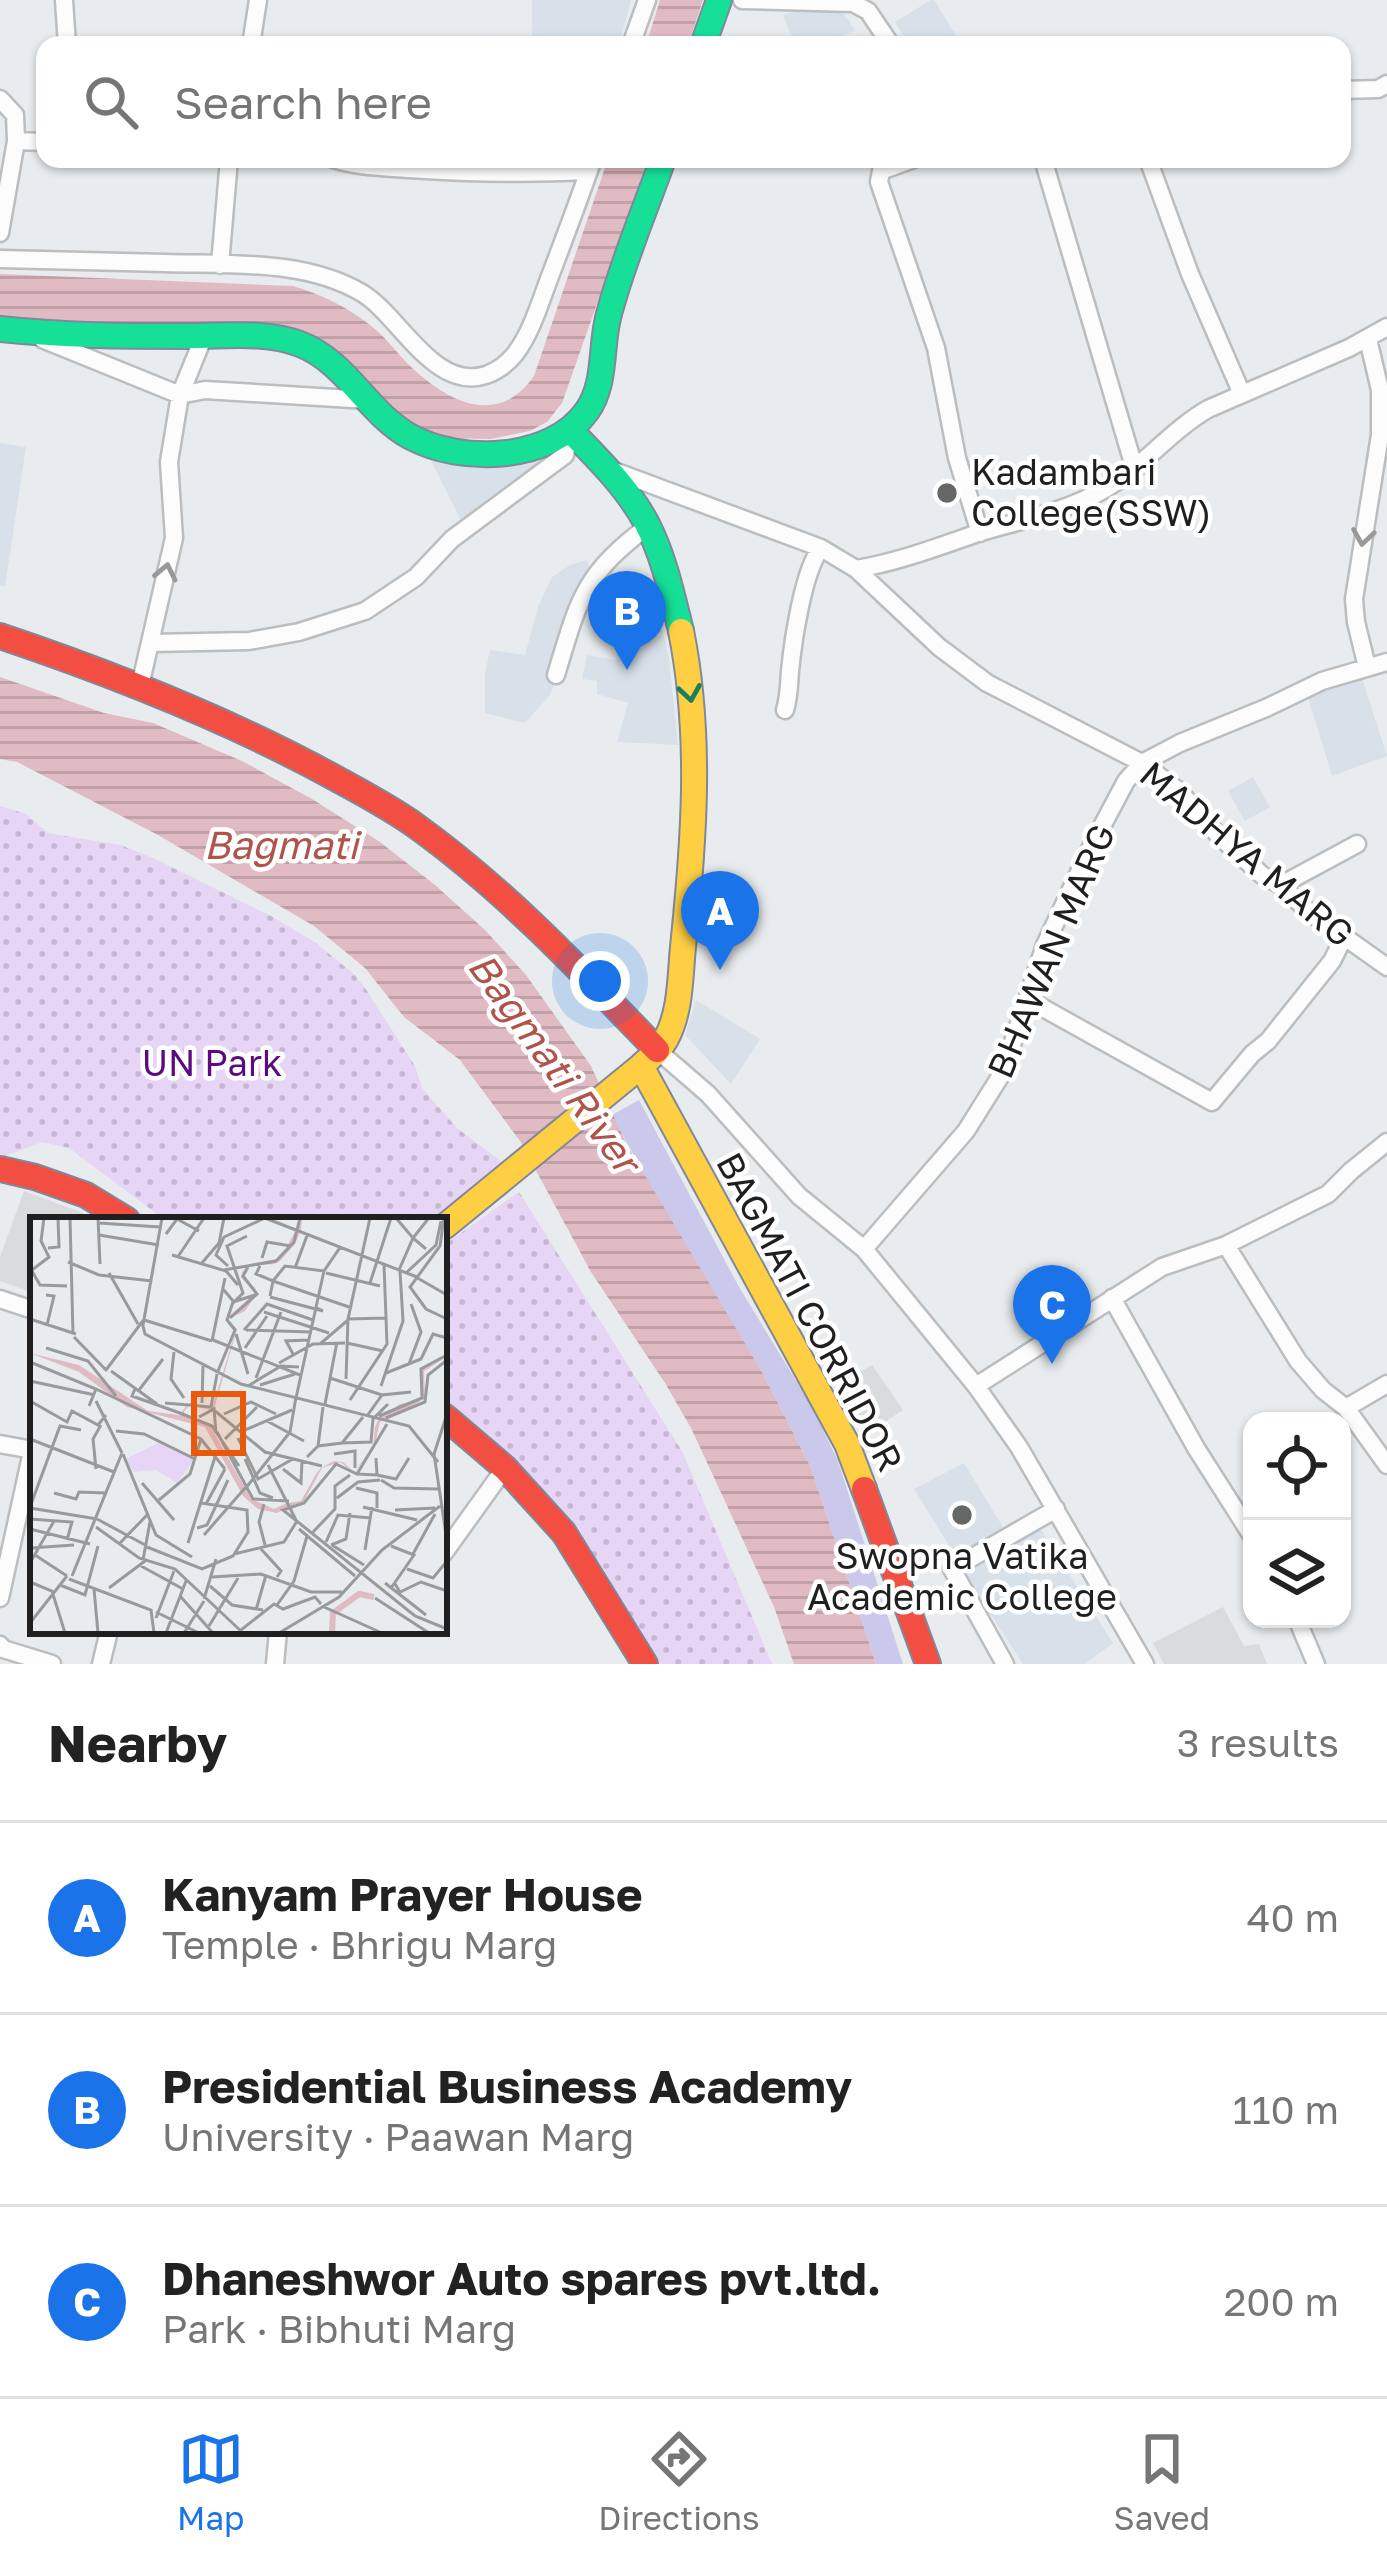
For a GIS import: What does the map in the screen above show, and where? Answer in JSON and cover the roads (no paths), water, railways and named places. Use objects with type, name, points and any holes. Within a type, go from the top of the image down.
[{"type":"street","points":[[64,0],[66,36]]},
{"type":"street","points":[[252,36],[257,0]]},
{"type":"street","points":[[634,36],[646,0]]},
{"type":"street","points":[[706,36],[719,0]]},
{"type":"street","points":[[742,0],[854,3],[868,11],[885,36]]},
{"type":"street","points":[[1351,90],[1387,84]]},
{"type":"street","points":[[0,99],[15,115],[16,141],[0,233]]},
{"type":"street","points":[[16,141],[36,142]]},
{"type":"street","points":[[217,265],[228,168]]},
{"type":"street","points":[[393,168],[532,174],[571,168]]},
{"type":"street","points":[[0,259],[284,268],[341,282],[377,303],[420,351],[444,369],[477,377],[514,357],[528,334],[590,168]]},
{"type":"street","points":[[12,330],[261,338],[305,346],[348,374],[388,421],[412,438],[462,452],[530,448],[570,430],[587,412],[597,391],[604,369],[607,320],[660,168]]},
{"type":"street","points":[[889,168],[881,171],[879,182],[936,348],[957,458],[980,533]]},
{"type":"street","points":[[1046,168],[1135,470]]},
{"type":"street","points":[[1151,168],[1242,394]]},
{"type":"street","points":[[856,568],[886,564],[1088,497],[1135,470],[1188,421],[1387,327]]},
{"type":"street","points":[[12,330],[180,395],[206,389],[368,400]]},
{"type":"street","points":[[140,686],[174,538],[169,462],[180,395],[204,336]]},
{"type":"street","points":[[1366,667],[1354,599],[1380,435],[1380,390],[1368,339]]},
{"type":"street","points":[[447,1225],[640,1066],[666,1040],[676,1006],[689,898],[695,785],[693,709],[685,658],[673,601],[648,526],[608,469],[570,430]]},
{"type":"street","points":[[151,643],[249,641],[299,632],[365,611],[416,577],[452,539],[565,455],[570,430]]},
{"type":"street","name":"MADHYA MARG","points":[[608,469],[821,548],[856,568],[939,647],[988,683],[1142,764],[1179,791],[1262,875],[1387,967]]},
{"type":"street","points":[[556,674],[579,600],[602,565],[648,526]]},
{"type":"street","points":[[785,710],[806,579],[821,548]]},
{"type":"street","name":"BAGMATI CORRIDOR","points":[[0,636],[140,686],[260,737],[381,803],[461,861],[549,939],[640,1066],[847,1444],[928,1664]]},
{"type":"street","name":"BHAWAN MARG","points":[[863,1250],[966,1131],[1003,1072],[1045,945],[1126,781],[1142,764],[1180,743],[1322,681],[1387,662]]},
{"type":"street","points":[[1281,885],[1357,844]]},
{"type":"street","points":[[1027,999],[1212,1102],[1268,1041],[1331,961],[1344,937]]},
{"type":"street","points":[[640,1066],[709,1094],[799,1196],[863,1250],[976,1386],[1019,1447],[1145,1664]]},
{"type":"street","points":[[976,1386],[1162,1267],[1226,1245],[1328,1194],[1387,1142]]},
{"type":"street","points":[[0,1169],[86,1195],[96,1212]]},
{"type":"street","points":[[1226,1245],[1298,1361],[1346,1408],[1387,1465]]},
{"type":"street","points":[[1112,1298],[1243,1522]]},
{"type":"street","points":[[0,1299],[30,1309]]},
{"type":"street","points":[[1346,1408],[1387,1384]]},
{"type":"street","points":[[447,1419],[505,1468],[564,1533],[634,1663]]},
{"type":"street","points":[[0,1444],[30,1449]]},
{"type":"street","points":[[0,1598],[30,1463]]},
{"type":"street","points":[[447,1549],[505,1468]]},
{"type":"street","points":[[1005,1664],[952,1569],[1056,1509]]},
{"type":"street","points":[[1302,1628],[1316,1664]]},
{"type":"street","points":[[101,1664],[108,1634]]},
{"type":"street","points":[[274,1664],[278,1634]]},
{"type":"street","points":[[0,1646],[52,1664]]},
{"type":"water","points":[[660,0],[703,0],[691,36],[649,36]]},
{"type":"water","points":[[605,168],[645,168],[562,403],[547,422],[530,431],[491,439],[442,438],[412,424],[338,356],[186,325],[0,321],[0,274],[293,286],[357,316],[423,377],[471,404],[504,402],[534,376]]},
{"type":"water","points":[[0,677],[104,713],[153,723],[242,761],[312,799],[380,842],[435,885],[526,975],[591,1066],[627,1145],[762,1372],[811,1468],[876,1664],[794,1664],[774,1607],[691,1428],[591,1272],[520,1141],[460,1060],[404,1017],[365,968],[314,926],[158,835],[17,762],[0,759]]},
{"type":"place","name":"Kadambari College(SSW)","points":[[947,493]]},
{"type":"place","name":"Presidential Business Academy","points":[[627,670]]},
{"type":"place","name":"Kanyam Prayer House","points":[[720,970]]},
{"type":"place","name":"Dhaneshwor Auto spares pvt.ltd.","points":[[1052,1364]]},
{"type":"place","name":"Swopna Vatika Academic College","points":[[962,1515]]},
{"type":"water label","name":"Bagmati","points":[[281,845]]},
{"type":"water label","name":"Bagmati River","points":[[554,1063]]},
{"type":"park label","name":"UN Park","points":[[212,1063]]}]
